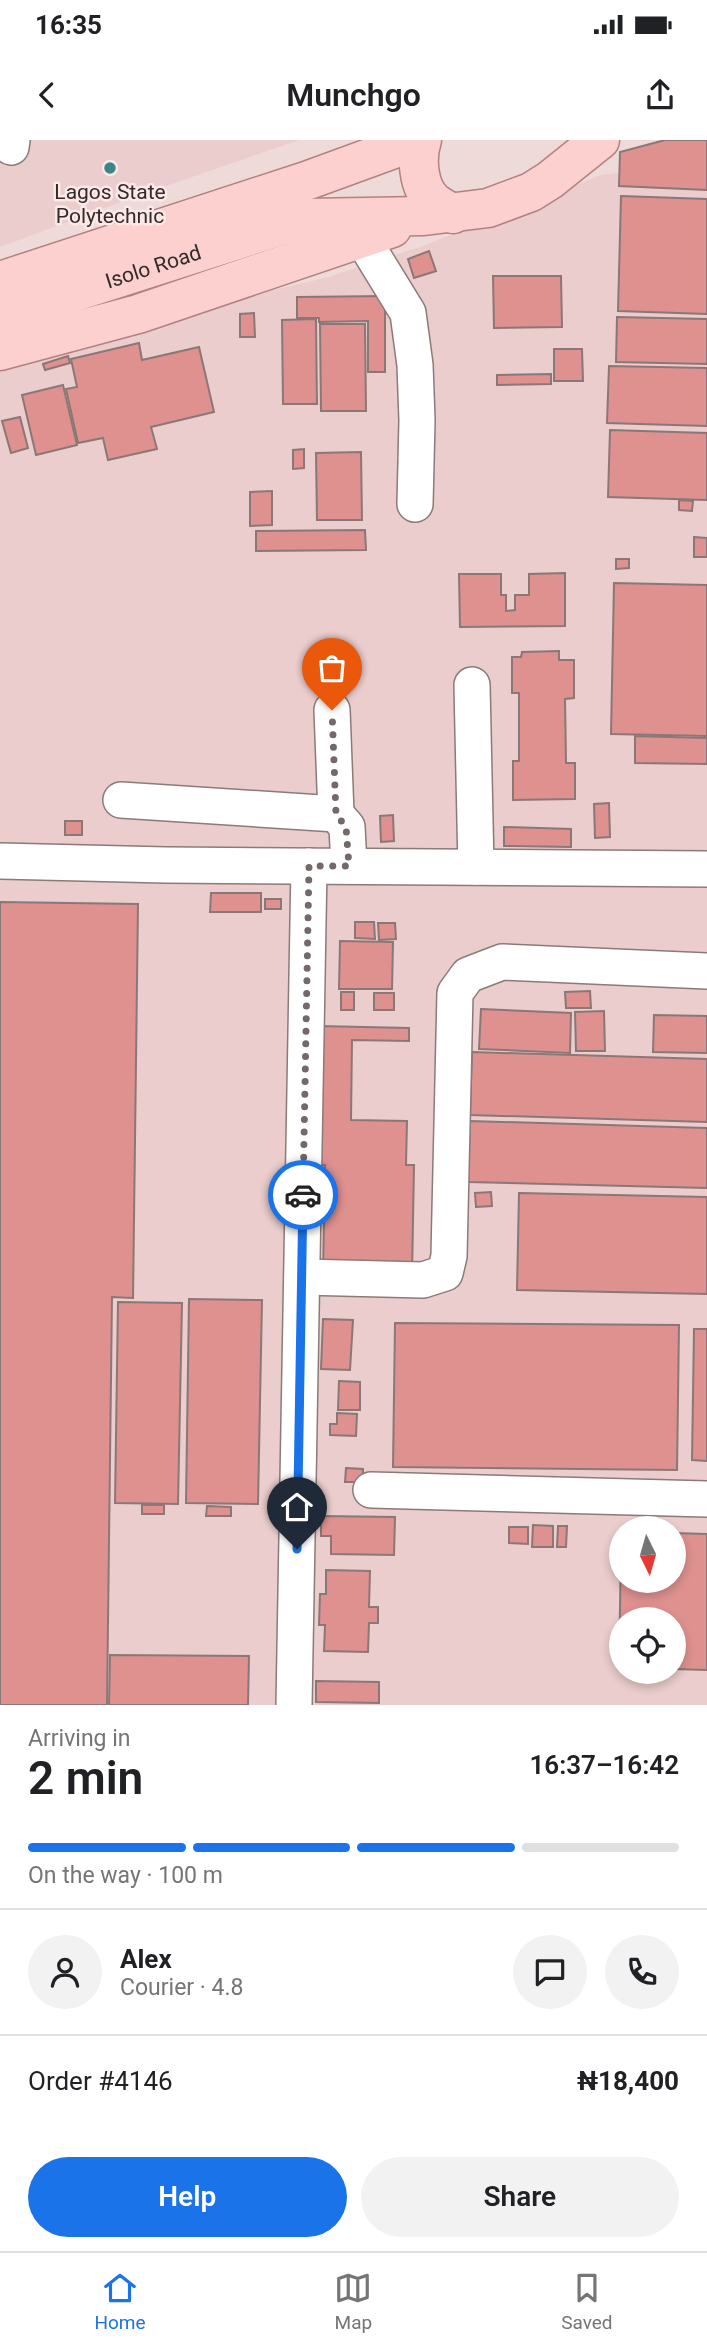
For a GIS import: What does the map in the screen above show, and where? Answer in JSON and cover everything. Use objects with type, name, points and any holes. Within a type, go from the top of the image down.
[{"type":"main road","points":[[412,142],[419,148],[420,176],[438,215]]},
{"type":"main road","points":[[306,218],[412,142]]},
{"type":"main road","points":[[0,281],[306,181],[412,142]]},
{"type":"main road","points":[[306,218],[438,215],[488,208],[512,201],[550,180],[581,148]]},
{"type":"main road","points":[[0,351],[138,314],[438,215]]},
{"type":"main road","name":"Isolo Road","points":[[0,316],[306,218]]},
{"type":"lane","points":[[362,238],[408,313],[415,365],[415,504]]},
{"type":"lane","points":[[472,685],[476,867]]},
{"type":"lane","points":[[332,710],[336,814],[346,827],[349,866]]},
{"type":"lane","points":[[121,800],[336,814]]},
{"type":"lane","points":[[0,861],[707,869]]},
{"type":"lane","points":[[294,1705],[309,866]]},
{"type":"lane","points":[[302,1278],[422,1280],[445,1273],[449,1256],[455,993],[468,975],[502,962],[707,971]]},
{"type":"lane","points":[[371,1490],[707,1499]]},
{"type":"shaded area","name":"Lagos State Polytechnic","points":[[0,140],[299,140],[0,247]]},
{"type":"shaded area","points":[[707,162],[707,1705],[0,1705],[0,355],[325,278],[420,247],[601,175]]},
{"type":"building","points":[[665,140],[707,140],[707,190],[619,186],[620,152]]},
{"type":"building","points":[[621,196],[707,199],[707,314],[618,311]]},
{"type":"building","points":[[429,251],[436,271],[414,278],[408,259]]},
{"type":"building","points":[[493,276],[561,276],[562,327],[494,328]]},
{"type":"building","points":[[385,296],[385,372],[368,372],[368,321],[319,322],[319,318],[297,318],[297,297]]},
{"type":"building","points":[[254,313],[255,337],[240,337],[240,314]]},
{"type":"building","points":[[617,317],[707,319],[707,364],[616,362]]},
{"type":"building","points":[[316,319],[317,404],[283,404],[282,320]]},
{"type":"building","points":[[320,324],[365,324],[366,411],[321,411]]},
{"type":"building","points":[[139,343],[142,360],[199,347],[214,412],[151,427],[157,449],[108,460],[103,438],[78,443],[66,389],[77,387],[71,359]]},
{"type":"building","points":[[554,349],[582,349],[583,381],[554,381]]},
{"type":"building","points":[[68,356],[70,363],[45,370],[43,364]]},
{"type":"building","points":[[609,366],[707,368],[707,426],[607,423]]},
{"type":"building","points":[[551,374],[551,384],[497,385],[497,375]]},
{"type":"building","points":[[63,385],[77,445],[36,455],[22,395]]},
{"type":"building","points":[[20,417],[28,448],[11,453],[2,421]]},
{"type":"building","points":[[610,430],[707,433],[707,500],[608,497]]},
{"type":"building","points":[[304,449],[304,468],[293,469],[293,450]]},
{"type":"building","points":[[361,452],[362,520],[317,520],[316,453]]},
{"type":"building","points":[[272,491],[272,525],[250,526],[250,492]]},
{"type":"building","points":[[679,500],[693,501],[692,511],[679,510]]},
{"type":"building","points":[[365,530],[366,550],[256,551],[256,531]]},
{"type":"building","points":[[694,537],[707,538],[707,557],[694,557]]},
{"type":"building","points":[[616,559],[629,559],[629,568],[616,569]]},
{"type":"building","points":[[565,573],[565,626],[460,627],[459,574],[501,574],[501,595],[506,595],[506,611],[515,610],[515,595],[529,595],[529,574]]},
{"type":"building","points":[[614,583],[707,585],[707,736],[611,734]]},
{"type":"building","points":[[559,651],[559,660],[574,660],[574,698],[565,699],[566,763],[575,763],[575,799],[513,800],[513,761],[519,761],[519,693],[512,693],[512,657],[521,657],[522,652]]},
{"type":"building","points":[[635,736],[707,738],[707,764],[635,763]]},
{"type":"building","points":[[609,803],[610,837],[595,838],[594,804]]},
{"type":"building","points":[[393,815],[394,841],[381,842],[380,816]]},
{"type":"building","points":[[65,821],[82,821],[82,835],[65,835]]},
{"type":"building","points":[[504,827],[571,829],[571,847],[504,846]]},
{"type":"building","points":[[211,893],[261,893],[261,912],[210,912]]},
{"type":"building","points":[[265,899],[281,899],[281,909],[265,909]]},
{"type":"building","points":[[0,902],[138,904],[133,1298],[112,1297],[107,1705],[0,1705]]},
{"type":"building","points":[[355,922],[374,922],[375,939],[355,938]]},
{"type":"building","points":[[378,923],[395,923],[396,939],[379,940]]},
{"type":"building","points":[[340,941],[393,942],[392,989],[339,989]]},
{"type":"building","points":[[590,991],[591,1008],[566,1008],[565,992]]},
{"type":"building","points":[[341,992],[354,992],[354,1010],[341,1010]]},
{"type":"building","points":[[374,993],[394,993],[394,1010],[374,1010]]},
{"type":"building","points":[[481,1009],[571,1013],[570,1053],[479,1049]]},
{"type":"building","points":[[604,1011],[605,1051],[576,1051],[575,1012]]},
{"type":"building","points":[[654,1015],[707,1016],[707,1053],[653,1052]]},
{"type":"building","points":[[318,1026],[409,1028],[409,1041],[352,1040],[351,1120],[407,1121],[406,1165],[414,1165],[412,1276],[323,1274],[325,1165],[315,1165]]},
{"type":"building","points":[[472,1052],[707,1059],[707,1122],[470,1115]]},
{"type":"building","points":[[470,1121],[707,1128],[707,1188],[468,1182]]},
{"type":"building","points":[[491,1192],[492,1206],[476,1207],[475,1193]]},
{"type":"building","points":[[519,1193],[707,1197],[707,1294],[517,1290]]},
{"type":"building","points":[[189,1299],[262,1300],[258,1504],[186,1503]]},
{"type":"building","points":[[118,1302],[182,1303],[178,1504],[115,1503]]},
{"type":"building","points":[[323,1319],[353,1320],[350,1370],[321,1369]]},
{"type":"building","points":[[395,1323],[679,1325],[677,1470],[393,1467]]},
{"type":"building","points":[[694,1329],[707,1329],[707,1461],[692,1460]]},
{"type":"building","points":[[339,1381],[360,1382],[360,1410],[338,1410]]},
{"type":"building","points":[[337,1413],[357,1414],[356,1436],[330,1435],[330,1424],[337,1424]]},
{"type":"building","points":[[346,1468],[363,1469],[363,1482],[345,1482]]},
{"type":"building","points":[[142,1505],[164,1505],[164,1514],[142,1514]]},
{"type":"building","points":[[207,1506],[231,1507],[231,1516],[206,1516]]},
{"type":"building","points":[[321,1516],[395,1517],[394,1555],[331,1554],[331,1536],[321,1536]]},
{"type":"building","points":[[533,1525],[553,1526],[553,1547],[532,1547]]},
{"type":"building","points":[[558,1526],[567,1526],[566,1547],[557,1547]]},
{"type":"building","points":[[509,1527],[528,1527],[528,1544],[509,1543]]},
{"type":"building","points":[[686,1533],[707,1534],[707,1670],[686,1669],[686,1607],[620,1607],[620,1593],[686,1593]]},
{"type":"building","points":[[326,1570],[370,1571],[369,1607],[378,1607],[378,1623],[369,1623],[368,1652],[324,1651],[325,1625],[319,1625],[320,1594],[326,1594]]},
{"type":"building","points":[[110,1655],[249,1656],[248,1705],[109,1705]]},
{"type":"building","points":[[316,1681],[379,1682],[379,1703],[316,1702]]},
{"type":"way so far","points":[[303,1195],[309,866],[349,866],[346,827],[336,814],[332,710]]},
{"type":"place","name":"Lagos State Polytechnic","points":[[110,168]]},
{"type":"route","points":[[297,1549],[303,1195]]}]
